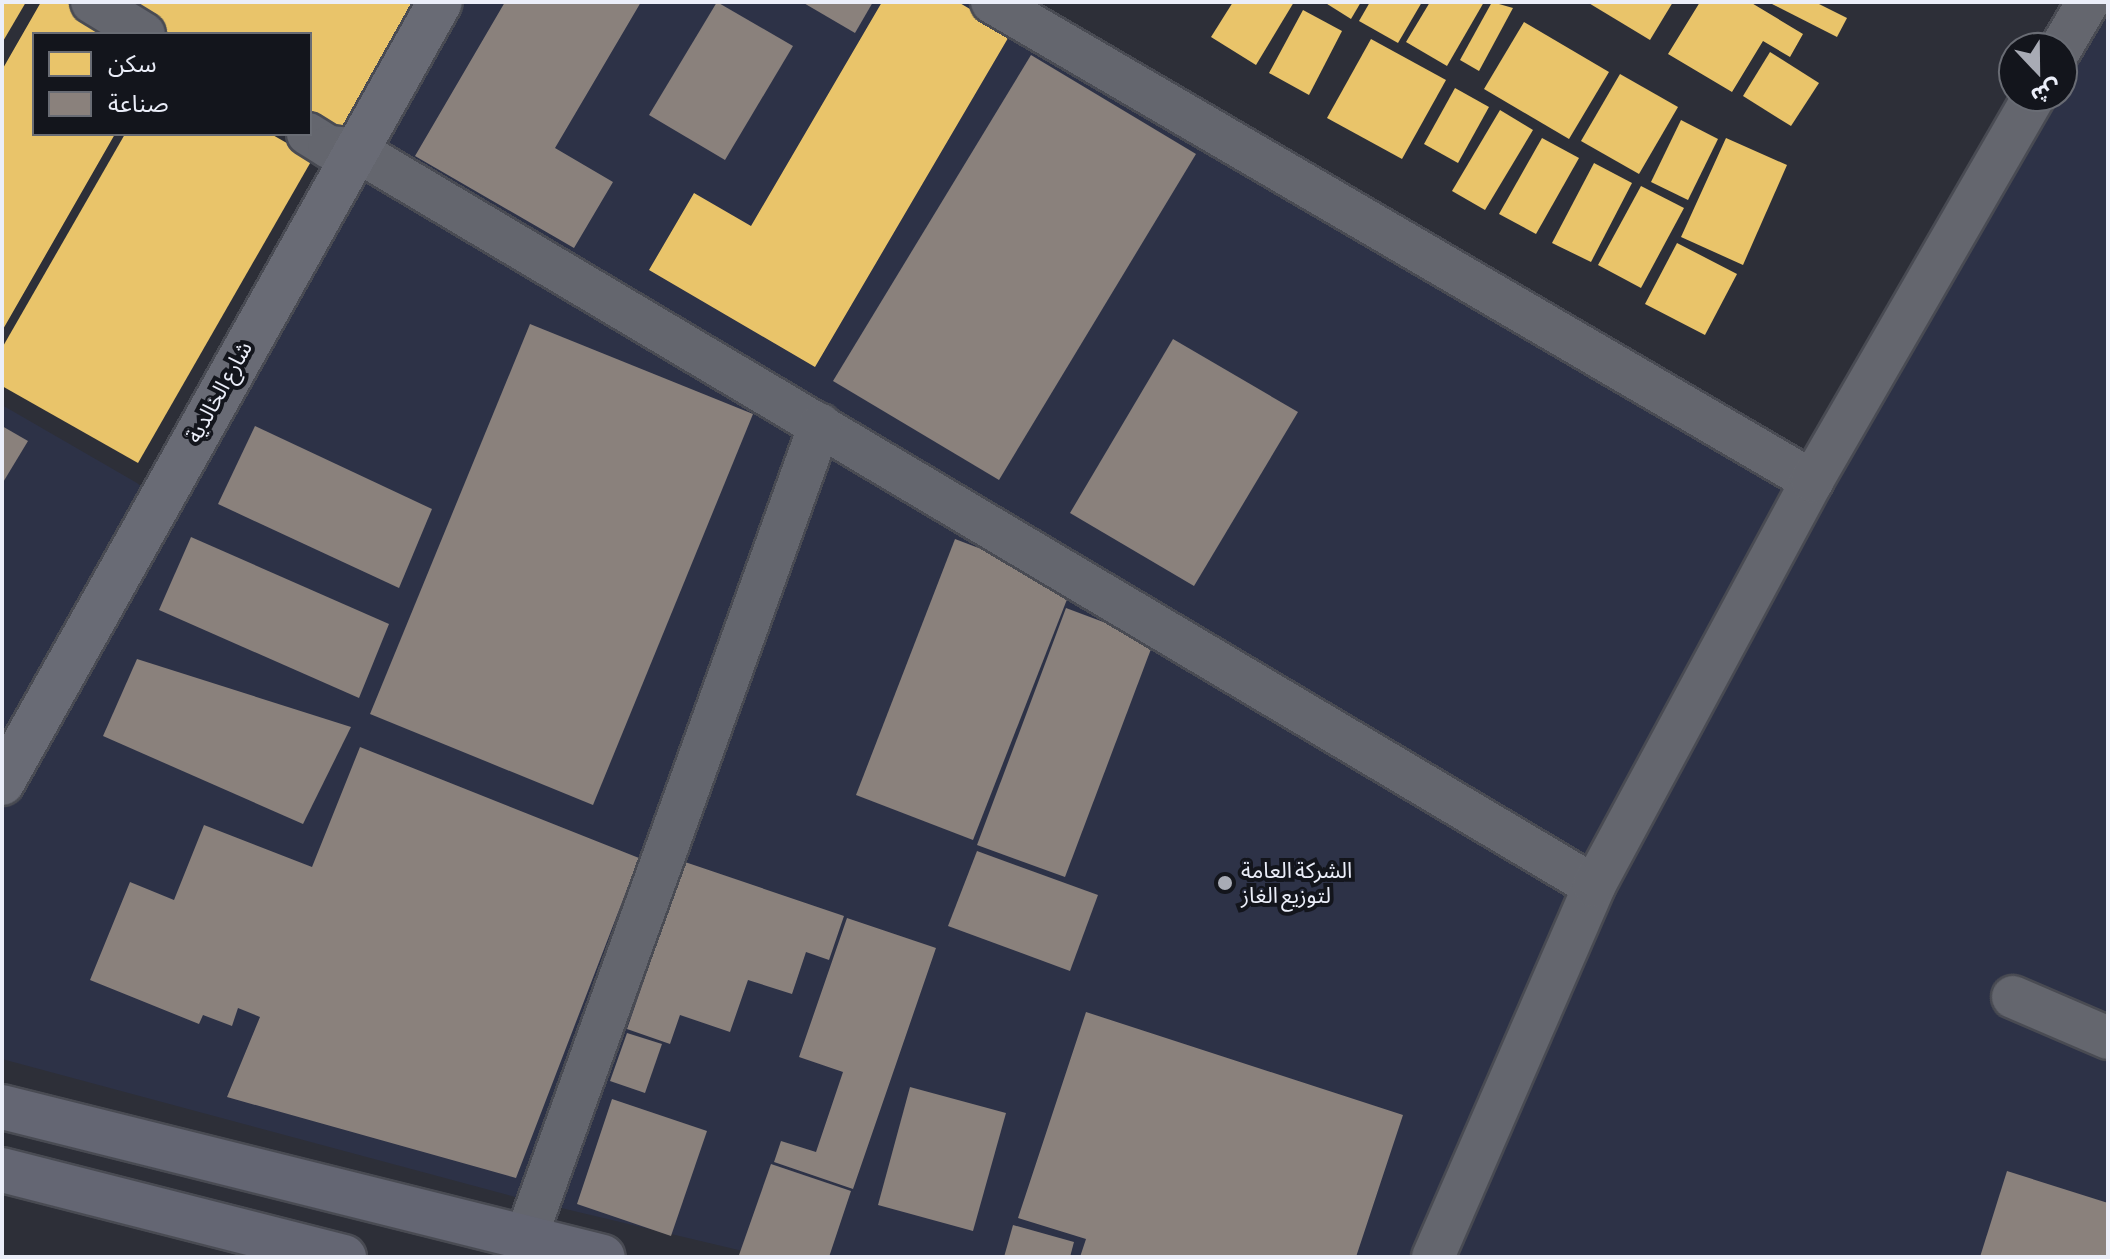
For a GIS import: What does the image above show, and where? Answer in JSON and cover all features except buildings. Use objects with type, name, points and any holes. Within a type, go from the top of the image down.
[{"type":"main road","name":"شارع الخالدية","points":[[2,783],[354,149],[440,2]]},
{"type":"main road","points":[[2,1107],[603,1257]]},
{"type":"main road","points":[[2,1170],[344,1257]]},
{"type":"street","points":[[92,2],[141,32]]},
{"type":"street","points":[[992,2],[1812,481]]},
{"type":"street","points":[[2070,32],[2088,2]]},
{"type":"street","points":[[1433,1257],[1594,886],[1812,481],[2025,112]]},
{"type":"street","points":[[311,136],[329,147],[354,149],[1594,886]]},
{"type":"street","points":[[526,1237],[820,425]]},
{"type":"street","points":[[2013,997],[2108,1038]]},
{"type":"shaded area","points":[[440,2],[992,2],[1811,481],[2025,112],[2078,112],[2078,32],[2108,2],[2108,1257],[768,1257],[523,1199],[2,1059],[2,405],[137,483],[158,501]]},
{"type":"place","name":"الشركة العامة لتوزيع الغاز","points":[[1225,883]]}]
